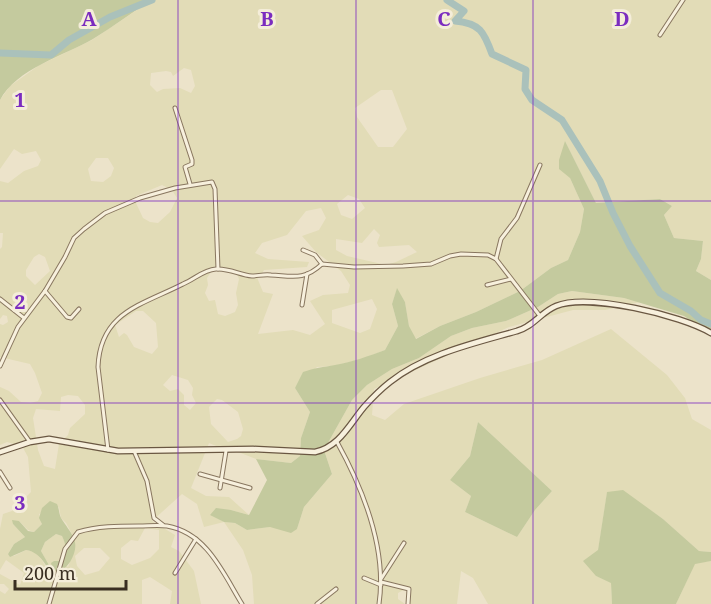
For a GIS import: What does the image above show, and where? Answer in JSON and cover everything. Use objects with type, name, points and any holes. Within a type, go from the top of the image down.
[{"type":"street","points":[[660,36],[683,0]]},
{"type":"street","points":[[175,108],[192,160],[192,164],[185,167],[190,184]]},
{"type":"street","points":[[496,259],[501,239],[517,218],[540,165]]},
{"type":"street","points":[[1,363],[24,318],[45,291],[74,238],[105,213],[140,198],[190,184],[212,182],[215,189],[218,269]]},
{"type":"street","points":[[303,250],[315,255],[322,264]]},
{"type":"street","points":[[108,450],[98,367],[99,353],[107,330],[114,321],[131,310],[184,284],[197,275],[218,269],[252,276],[269,274],[297,277],[307,274],[322,264],[354,267],[431,264],[461,254],[488,255],[496,259],[540,316]]},
{"type":"street","points":[[302,305],[307,274]]},
{"type":"street","points":[[487,285],[511,279]]},
{"type":"street","points":[[45,291],[67,317],[71,318],[79,309]]},
{"type":"street","points":[[0,299],[24,318]]},
{"type":"street","points":[[0,452],[30,442],[56,439],[108,450],[226,451],[253,449],[315,452],[324,450],[337,442],[371,399],[393,380],[438,357],[528,327],[540,316],[565,304],[620,305],[688,321],[711,333]]},
{"type":"street","points":[[0,400],[30,442]]},
{"type":"street","points":[[337,442],[367,509],[381,582],[379,604]]},
{"type":"street","points":[[134,451],[147,481],[154,518],[196,539],[217,562],[242,604]]},
{"type":"street","points":[[220,488],[226,451]]},
{"type":"street","points":[[0,472],[10,488]]},
{"type":"street","points":[[200,474],[250,488]]},
{"type":"street","points":[[49,604],[65,549],[78,532],[109,526],[164,525]]},
{"type":"street","points":[[175,573],[196,539]]},
{"type":"street","points":[[381,582],[404,543]]},
{"type":"street","points":[[364,578],[409,590],[408,604]]},
{"type":"street","points":[[317,604],[336,589]]},
{"type":"shaded area","points":[[152,0],[711,0],[711,280],[696,271],[701,259],[703,241],[674,238],[664,215],[672,206],[660,199],[596,203],[565,141],[570,178],[584,209],[580,232],[568,260],[551,268],[520,291],[415,339],[409,326],[405,302],[397,289],[392,304],[398,326],[385,350],[334,366],[317,367],[295,388],[310,412],[301,438],[300,456],[291,463],[256,459],[209,443],[191,488],[206,496],[229,497],[249,515],[231,510],[210,514],[224,522],[204,527],[197,504],[182,494],[152,521],[175,535],[171,547],[179,551],[194,571],[201,604],[170,604],[172,591],[150,577],[142,580],[142,604],[0,604],[0,591],[5,594],[9,589],[4,584],[0,584],[0,574],[20,585],[24,573],[6,560],[0,570],[0,529],[3,514],[12,511],[31,492],[28,457],[22,446],[7,442],[0,445],[0,387],[9,391],[21,402],[38,401],[42,393],[30,364],[0,357],[0,324],[8,322],[7,316],[3,315],[0,319],[0,249],[3,233],[0,233],[0,181],[8,183],[24,171],[38,166],[41,160],[36,151],[22,154],[14,149],[0,169],[0,100],[10,86],[38,66],[92,40]],"holes":[[[184,68],[191,70],[195,86],[191,93],[180,88],[163,89],[157,92],[150,85],[151,73],[171,72],[173,76]],[[381,90],[392,90],[407,129],[393,147],[378,147],[357,117],[355,108]],[[96,158],[108,158],[114,168],[111,176],[103,182],[91,181],[88,169]],[[162,185],[172,190],[177,198],[170,212],[158,223],[143,218],[136,203],[136,196]],[[348,195],[359,199],[365,208],[352,219],[341,215],[337,204]],[[321,208],[326,218],[319,230],[302,236],[316,252],[341,271],[350,285],[348,293],[323,295],[310,301],[325,324],[310,335],[293,330],[258,334],[273,294],[263,292],[256,275],[261,275],[264,270],[307,267],[309,262],[268,259],[255,253],[262,243],[287,235],[306,211]],[[374,229],[380,235],[377,243],[379,247],[409,245],[417,252],[386,265],[347,256],[336,250],[336,239],[362,243]],[[39,254],[45,257],[50,271],[35,285],[26,276],[26,270],[34,257]],[[215,266],[237,274],[239,279],[236,293],[238,305],[235,312],[225,316],[218,314],[215,300],[209,301],[205,293],[208,285],[207,278]],[[372,299],[377,309],[370,329],[360,333],[332,323],[332,310]],[[136,311],[143,311],[156,323],[158,347],[152,354],[134,347],[124,333],[119,337],[115,325]],[[172,375],[188,380],[193,388],[192,395],[196,403],[190,410],[184,405],[184,395],[178,389],[170,391],[163,385]],[[68,395],[78,396],[85,405],[85,414],[70,428],[68,435],[59,444],[55,469],[44,466],[38,450],[33,418],[36,409],[60,411],[61,397]],[[217,399],[238,412],[243,429],[241,436],[228,442],[211,424],[209,407]],[[59,507],[61,518],[74,538],[74,551],[68,567],[61,561],[65,555],[65,542],[62,536],[56,534],[45,542],[41,551],[54,576],[53,579],[35,552],[26,550],[14,556],[8,554],[14,544],[25,537],[13,524],[19,521],[28,530],[34,532],[42,524],[39,514]],[[145,528],[159,530],[159,549],[150,558],[132,565],[121,559],[121,548],[131,540],[138,541]],[[84,548],[100,548],[110,558],[99,571],[85,575],[77,566],[75,556]]]},
{"type":"shaded area","points":[[572,291],[640,302],[605,310],[573,310],[509,327],[374,389],[372,415],[385,420],[404,404],[542,360],[611,329],[667,375],[685,398],[692,419],[711,430],[711,552],[699,551],[663,519],[622,491],[607,493],[596,576],[611,582],[612,604],[488,604],[473,578],[461,571],[457,604],[409,604],[409,587],[398,593],[398,599],[405,604],[254,604],[252,575],[243,550],[224,522],[235,523],[247,530],[270,527],[297,529],[304,507],[332,474],[324,450],[352,400],[367,385],[392,369],[419,358],[451,336],[472,328],[506,321],[538,307],[558,294]],"holes":[[[478,422],[552,491],[535,510],[517,537],[465,512],[471,496],[450,480],[470,456]]]},
{"type":"shaded area","points":[[711,561],[711,604],[676,604],[695,563]]},
{"type":"green space","points":[[0,0],[152,0],[93,39],[29,71],[7,89],[0,100]]},
{"type":"green space","points":[[565,141],[596,203],[660,199],[672,206],[664,215],[674,238],[703,241],[701,259],[696,271],[711,280],[711,334],[684,316],[624,298],[572,291],[558,294],[538,307],[506,321],[472,328],[451,336],[419,358],[392,369],[367,385],[352,400],[324,450],[332,474],[304,507],[297,529],[291,533],[270,527],[247,530],[235,523],[224,522],[210,515],[216,508],[249,515],[267,480],[256,459],[291,463],[300,456],[301,438],[310,412],[295,388],[303,372],[367,357],[385,350],[398,326],[392,304],[397,288],[405,302],[409,326],[416,339],[520,291],[551,268],[568,260],[580,232],[584,209],[570,178],[559,169],[559,160]]},
{"type":"green space","points":[[478,422],[552,491],[535,510],[517,537],[465,512],[471,496],[450,480],[470,456]]},
{"type":"green space","points":[[623,490],[663,519],[699,551],[711,552],[711,561],[695,564],[676,604],[612,604],[611,583],[596,576],[583,561],[598,550],[607,492]]},
{"type":"green space","points":[[50,501],[57,504],[61,518],[75,543],[72,558],[59,572],[53,570],[51,563],[61,561],[65,555],[62,536],[56,534],[45,542],[41,551],[55,576],[53,579],[43,561],[31,551],[26,550],[10,557],[8,554],[14,544],[25,537],[12,520],[19,521],[28,531],[34,532],[42,524],[39,518],[42,508]]},
{"type":"waterway","points":[[0,53],[51,55],[69,40],[110,17],[152,0]]},
{"type":"waterway","points":[[447,0],[464,11],[455,21],[470,24],[480,30],[492,54],[526,70],[525,89],[532,100],[562,120],[600,181],[630,246],[660,293],[711,324]]}]
